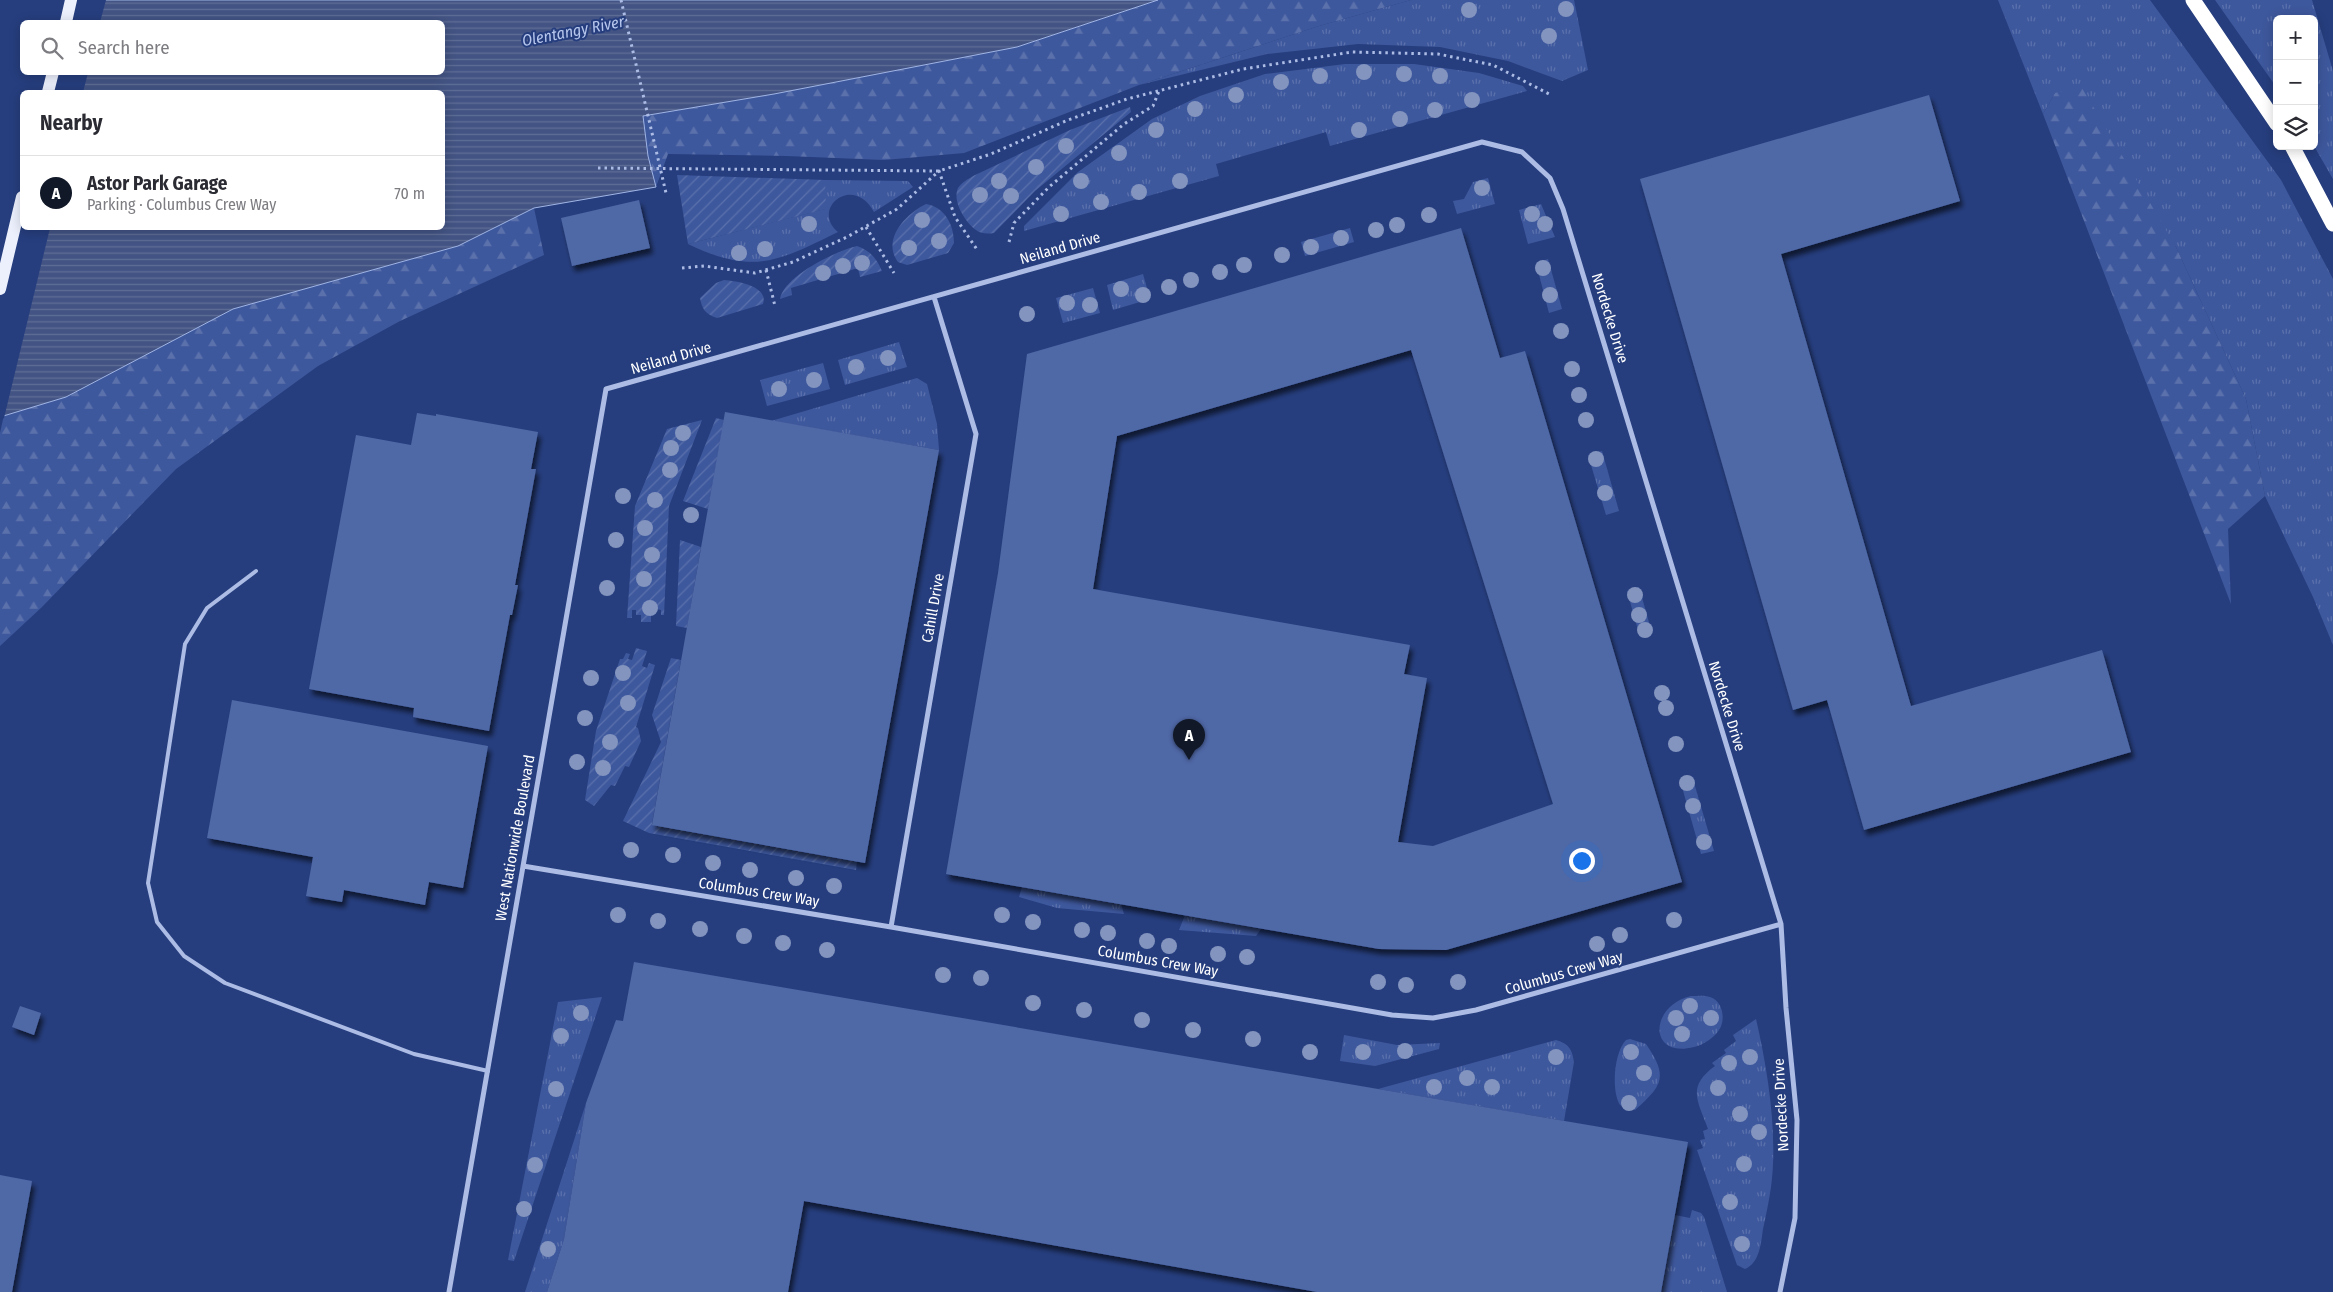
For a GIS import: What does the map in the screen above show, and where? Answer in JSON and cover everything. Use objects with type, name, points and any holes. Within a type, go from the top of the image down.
[{"type":"highway","points":[[2193,0],[2273,118]]},
{"type":"highway","points":[[2294,150],[2333,224]]},
{"type":"main road","points":[[66,20],[71,0]]},
{"type":"main road","points":[[48,90],[52,75]]},
{"type":"main road","points":[[0,289],[20,205]]},
{"type":"street","name":"Neiland Drive","points":[[606,389],[1482,142],[1522,152]]},
{"type":"street","name":"Nordecke Drive","points":[[1522,152],[1550,178],[1563,209],[1781,924],[1786,1008],[1797,1120],[1794,1218],[1780,1292]]},
{"type":"street","name":"Cahill Drive","points":[[891,927],[976,434],[934,297]]},
{"type":"street","name":"West Nationwide Boulevard","points":[[449,1292],[606,389]]},
{"type":"street","name":"Columbus Crew Way","points":[[523,866],[891,927],[1392,1015],[1433,1018],[1476,1010],[1781,924]]},
{"type":"lane","points":[[256,571],[207,608],[185,644],[148,883],[157,922],[184,956],[225,983],[414,1054],[488,1070]]},
{"type":"path","points":[[621,0],[666,193]]},
{"type":"path","points":[[598,168],[939,171],[992,154],[1068,120],[1127,98],[1243,69],[1352,52],[1438,54],[1493,65],[1551,95]]},
{"type":"path","points":[[1009,242],[1014,223],[1049,187],[1124,124],[1153,106],[1159,91]]},
{"type":"path","points":[[682,268],[704,266],[755,273],[793,262],[897,209],[939,171]]},
{"type":"path","points":[[939,171],[955,217],[978,251]]},
{"type":"path","points":[[866,226],[894,273]]},
{"type":"path","points":[[766,270],[775,306]]},
{"type":"green space","points":[[1158,0],[1411,0],[1319,26],[1139,85],[964,153],[884,160],[668,154],[656,187],[648,156],[643,116],[774,94],[1017,47]]},
{"type":"green space","points":[[1411,0],[1574,0],[1588,70],[1562,81],[1508,61],[1440,47],[1358,44],[1267,54],[1139,85],[1319,26]]},
{"type":"green space","points":[[1998,0],[2150,0],[2281,180],[2333,279],[2333,645],[2313,597],[2265,496],[2246,399],[2176,247],[2055,93],[2043,114]]},
{"type":"green space","points":[[2215,0],[2312,0],[2316,15],[2273,15],[2273,82]]},
{"type":"green space","points":[[2318,20],[2333,71],[2333,179],[2316,150],[2318,150]]},
{"type":"green space","points":[[1345,64],[1414,64],[1479,73],[1523,86],[1527,91],[1330,146],[1326,132],[1216,164],[1219,176],[1024,231],[1024,226],[1078,172],[1152,119],[1200,96],[1265,74]]},
{"type":"green space","points":[[2081,86],[2176,247],[2246,399],[2265,496],[2228,529],[2231,604],[2043,114],[2055,93]]},
{"type":"green space","points":[[1130,107],[1131,112],[1035,191],[994,233],[978,231],[964,217],[958,205],[958,188],[973,176],[1070,130]]},
{"type":"green space","points":[[677,175],[825,180],[826,209],[688,244]]},
{"type":"green space","points":[[1488,178],[1495,204],[1457,214],[1453,201],[1464,199],[1473,182]]},
{"type":"green space","points":[[825,180],[908,181],[913,187],[874,212],[865,201],[856,195],[846,195],[838,199],[832,205],[829,214],[831,223],[838,232],[781,257],[748,262],[711,254],[688,244],[825,209]]},
{"type":"green space","points":[[926,204],[938,209],[947,218],[954,236],[954,243],[948,253],[907,265],[898,262],[894,253],[894,236],[904,220]]},
{"type":"green space","points":[[1541,204],[1555,237],[1528,244],[1519,210]]},
{"type":"green space","points":[[534,208],[544,255],[400,321],[318,366],[176,469],[42,607],[0,646],[0,433],[4,415],[66,397],[233,309],[458,246]]},
{"type":"green space","points":[[1350,228],[1354,242],[1305,256],[1301,242]]},
{"type":"green space","points":[[857,246],[866,250],[878,262],[882,271],[860,277],[858,268],[791,288],[792,295],[780,299],[784,290],[801,273],[824,259]]},
{"type":"green space","points":[[1548,259],[1562,309],[1549,313],[1536,263]]},
{"type":"green space","points":[[1143,274],[1150,299],[1113,310],[1107,285]]},
{"type":"green space","points":[[724,280],[744,283],[757,289],[764,298],[763,304],[717,318],[710,315],[703,308],[700,298],[716,283]]},
{"type":"green space","points":[[1093,288],[1100,313],[1063,323],[1056,298]]},
{"type":"green space","points":[[899,342],[907,367],[845,385],[838,360]]},
{"type":"green space","points":[[823,363],[830,389],[767,406],[760,380]]},
{"type":"green space","points":[[917,378],[927,384],[937,424],[939,450],[771,421]]},
{"type":"green space","points":[[716,418],[724,420],[708,509],[683,501]]},
{"type":"green space","points":[[702,420],[669,506],[664,615],[661,615],[661,610],[656,609],[655,614],[651,615],[651,622],[641,622],[641,615],[636,615],[636,610],[632,610],[632,618],[627,618],[635,506],[667,429]]},
{"type":"green space","points":[[1602,451],[1619,511],[1606,515],[1588,455]]},
{"type":"green space","points":[[680,540],[701,547],[687,628],[676,626]]},
{"type":"green space","points":[[1639,587],[1652,633],[1640,637],[1627,591]]},
{"type":"green space","points":[[636,648],[647,651],[642,666],[647,668],[649,663],[655,665],[636,727],[638,728],[641,741],[629,767],[625,766],[615,786],[611,785],[594,806],[585,800],[596,731],[620,659],[623,659],[626,653],[630,654],[628,659],[632,660]]},
{"type":"green space","points":[[671,658],[681,660],[652,824],[857,861],[856,870],[649,833],[623,821],[661,742],[652,715]]},
{"type":"green space","points":[[1692,776],[1714,851],[1701,854],[1680,780]]},
{"type":"green space","points":[[1022,887],[1121,904],[1124,914],[1057,908],[1019,897]]},
{"type":"green space","points":[[1185,915],[1261,929],[1256,936],[1179,930]]},
{"type":"green space","points":[[1691,996],[1708,996],[1718,1002],[1723,1016],[1721,1026],[1717,1033],[1705,1043],[1679,1049],[1668,1046],[1662,1039],[1660,1030],[1661,1020],[1667,1010],[1677,1002]]},
{"type":"green space","points":[[602,997],[514,1261],[508,1260],[558,1002]]},
{"type":"green space","points":[[1756,1019],[1771,1103],[1773,1167],[1759,1252],[1754,1262],[1745,1269],[1737,1265],[1697,1150],[1703,1148],[1700,1140],[1705,1139],[1703,1131],[1708,1129],[1698,1102],[1697,1088],[1700,1081],[1715,1066],[1712,1063],[1726,1053],[1724,1050],[1736,1041],[1733,1035]]},
{"type":"green space","points":[[1344,1035],[1397,1045],[1440,1043],[1439,1049],[1375,1066],[1340,1061]]},
{"type":"green space","points":[[1630,1039],[1646,1044],[1658,1065],[1660,1073],[1656,1087],[1635,1110],[1620,1105],[1615,1091],[1616,1062],[1622,1046],[1626,1040]]},
{"type":"green space","points":[[1556,1040],[1564,1043],[1569,1048],[1574,1062],[1564,1121],[1378,1089]]},
{"type":"green space","points":[[586,1103],[564,1239],[547,1292],[525,1292]]},
{"type":"green space","points":[[1692,1210],[1701,1213],[1704,1217],[1727,1292],[1661,1292],[1675,1215],[1690,1218]]},
{"type":"water","name":"Olentangy River","points":[[98,0],[1158,0],[1017,47],[774,94],[643,116],[648,156],[656,187],[534,208],[458,246],[233,309],[66,397],[0,417],[20,103],[20,230],[445,230],[445,90],[21,90],[22,75],[445,75],[445,20],[73,20]]},
{"type":"pier","points":[[94,0],[106,0],[101,20],[69,20]]},
{"type":"pier","points":[[20,60],[20,75],[87,75],[84,90],[20,90],[20,230],[50,230],[4,418],[0,419],[0,75]]},
{"type":"building","points":[[1929,95],[1960,201],[1781,254],[1911,706],[2102,650],[2131,752],[1864,830],[1827,700],[1793,710],[1640,179]]},
{"type":"building","points":[[639,200],[650,248],[572,266],[561,218]]},
{"type":"building","points":[[1461,228],[1500,358],[1525,351],[1682,882],[1446,950],[1379,949],[946,874],[998,573],[1027,354]],"holes":[[[1411,350],[1553,804],[1433,846],[1398,842],[1427,678],[1404,674],[1410,645],[1093,589],[1117,436]]]},
{"type":"building","points":[[725,412],[939,450],[865,863],[652,825]]},
{"type":"building","points":[[417,413],[436,416],[436,414],[538,432],[531,469],[536,469],[515,585],[518,585],[512,615],[510,615],[489,731],[413,717],[414,708],[309,689],[356,435],[411,445]]},
{"type":"building","points":[[232,700],[488,746],[463,888],[429,882],[425,905],[344,890],[342,902],[306,896],[313,857],[207,838]]},
{"type":"building","points":[[634,962],[1688,1142],[1661,1292],[1317,1292],[804,1201],[788,1292],[547,1292],[564,1239],[586,1103],[616,1020],[623,1021]]},
{"type":"building","points":[[20,1006],[41,1013],[34,1035],[12,1027]]},
{"type":"building","points":[[0,1175],[32,1181],[12,1292],[0,1292]]},
{"type":"place","name":"Astor Park Garage","points":[[1189,760]]}]
